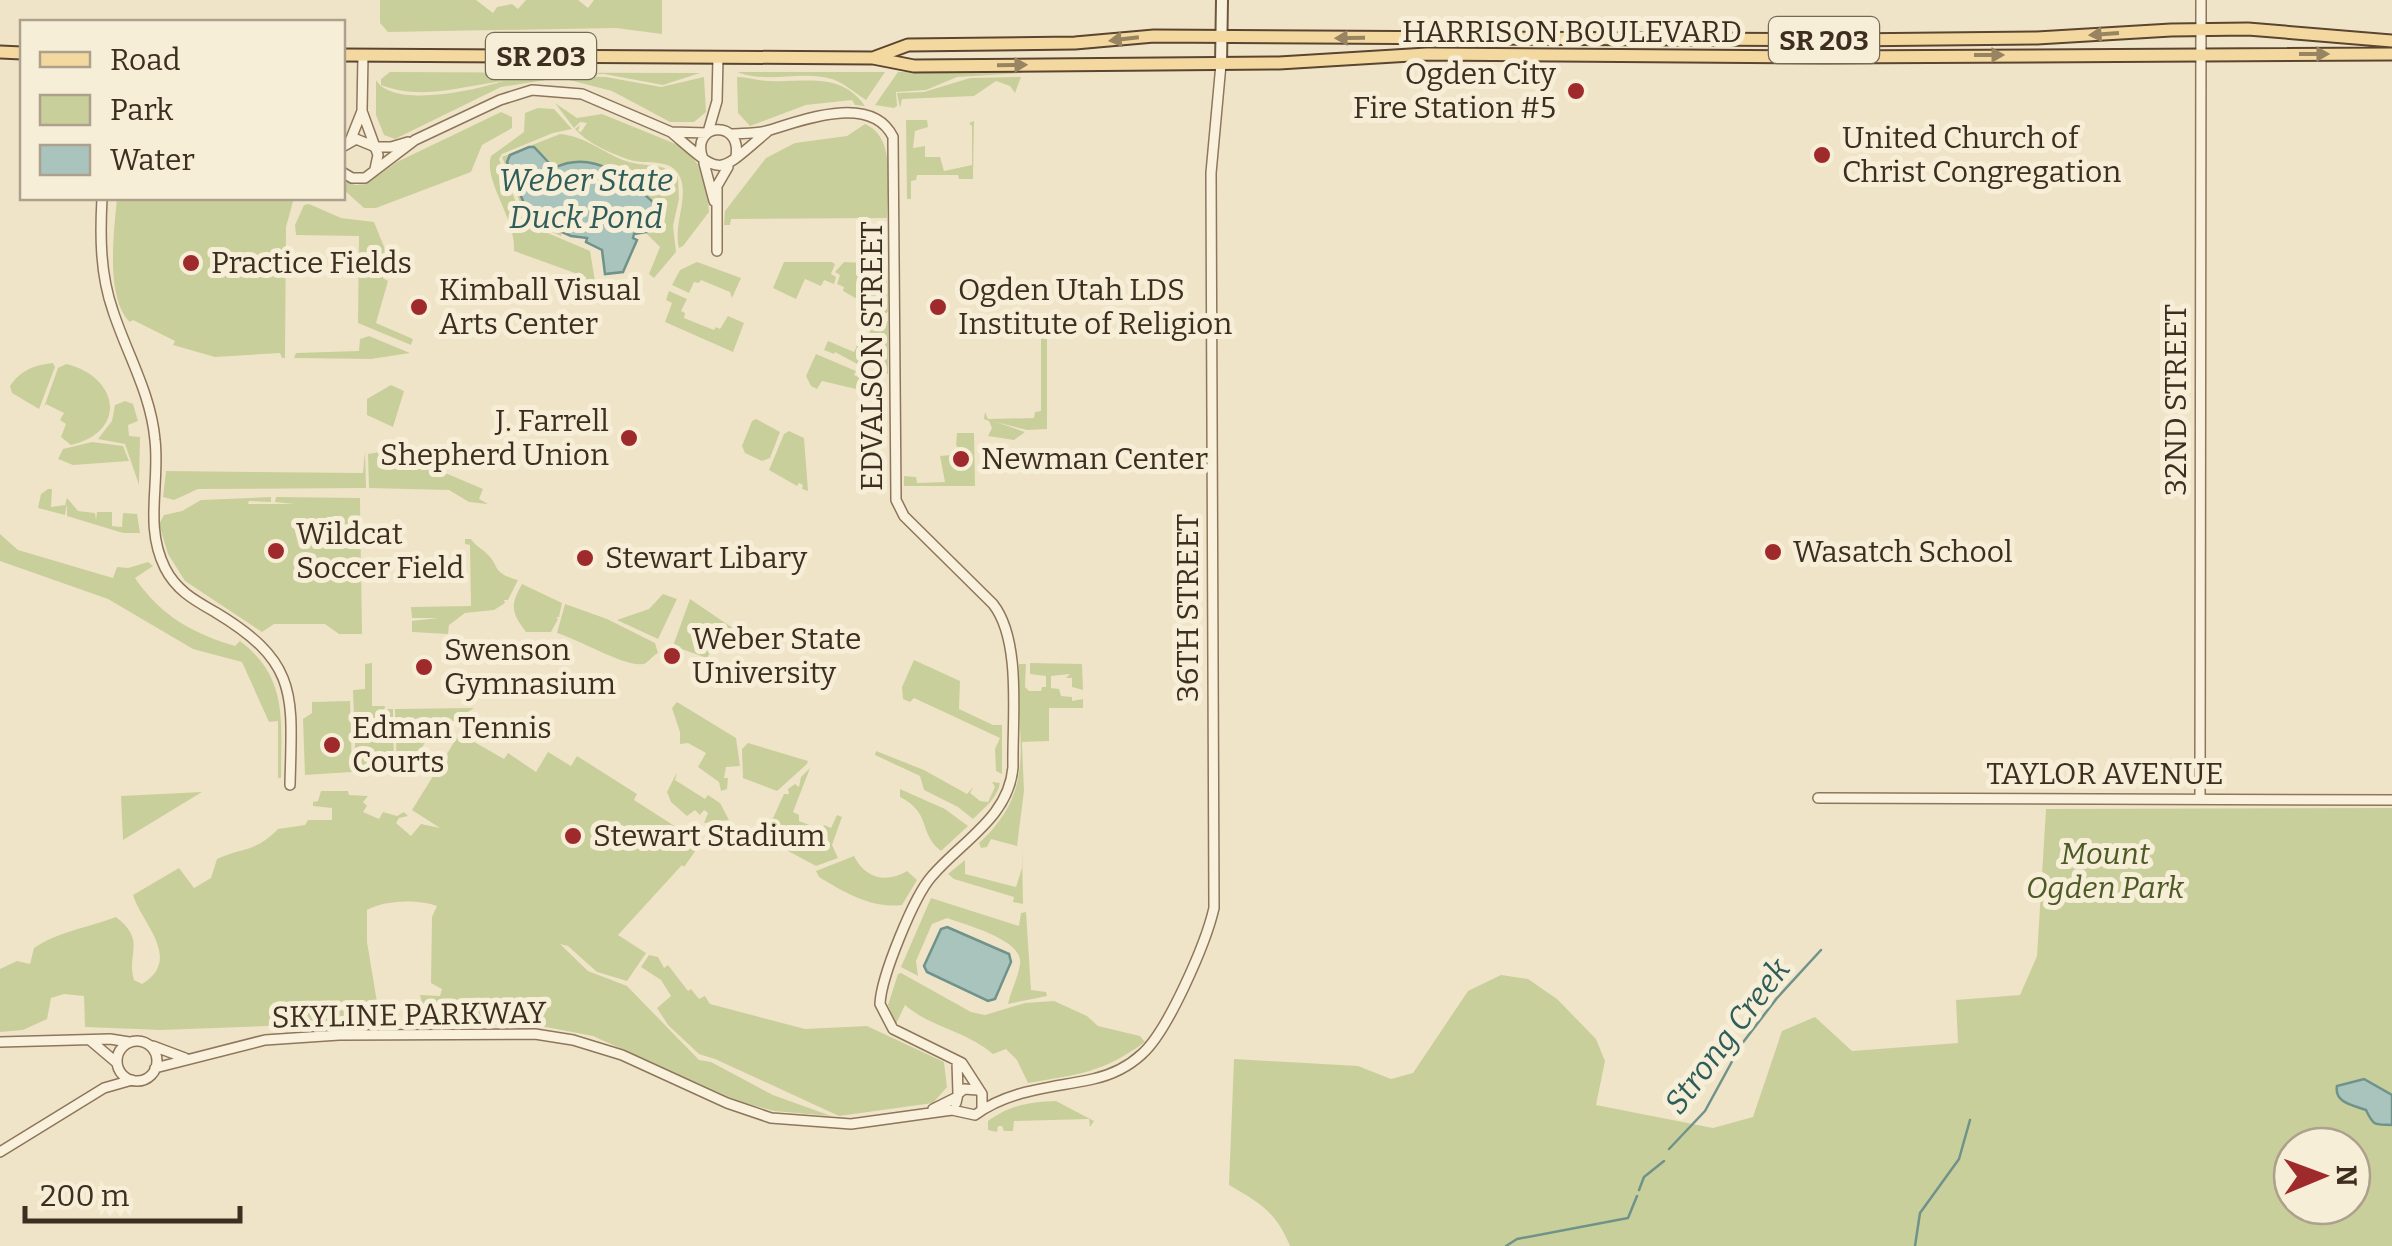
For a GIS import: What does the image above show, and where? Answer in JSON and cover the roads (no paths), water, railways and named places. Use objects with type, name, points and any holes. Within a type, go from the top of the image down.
[{"type":"main road","name":"36TH STREET","points":[[1221,64],[1222,0]]},
{"type":"main road","name":"HARRISON BOULEVARD","points":[[874,58],[908,45],[1076,43],[1143,36],[1845,40],[2037,38],[2260,29],[2392,41]]},
{"type":"main road","name":"HARRISON BOULEVARD","points":[[345,55],[874,58],[904,66],[1221,64],[1348,61],[1414,54],[2392,54]]},
{"type":"street","name":"32ND STREET","points":[[2200,800],[2201,0]]},
{"type":"street","points":[[363,55],[362,111],[378,163],[372,174]]},
{"type":"street","points":[[716,251],[719,181],[738,149],[718,101],[718,57]]},
{"type":"street","name":"36TH STREET","points":[[982,1110],[1006,1097],[1097,1078],[1145,1052],[1161,1030],[1196,958],[1214,908],[1211,173],[1221,64]]},
{"type":"street","points":[[345,143],[360,139],[374,146],[391,147],[500,100],[540,90],[592,97],[671,132],[713,167],[731,163],[768,131]]},
{"type":"street","points":[[716,209],[700,147],[718,101]]},
{"type":"street","points":[[345,143],[362,111]]},
{"type":"street","name":"EDVALSON STREET","points":[[768,131],[798,121],[856,114],[871,116],[886,126],[893,138],[896,500],[904,516],[1001,614],[1006,626],[1013,767],[1006,799],[991,819],[930,878],[913,910],[880,999],[882,1012],[893,1030],[957,1058]]},
{"type":"street","points":[[671,132],[768,131]]},
{"type":"street","points":[[370,134],[387,142],[412,141]]},
{"type":"street","points":[[345,174],[356,179],[372,174],[412,141]]},
{"type":"street","points":[[102,200],[104,276],[153,424],[156,456],[152,518],[156,545],[169,576],[184,593],[260,644],[279,667],[291,701],[290,785]]},
{"type":"street","name":"TAYLOR AVENUE","points":[[1818,798],[2392,800]]},
{"type":"street","name":"SKYLINE PARKWAY","points":[[155,1068],[265,1040],[535,1034],[573,1040],[622,1055],[727,1103],[771,1118],[852,1124],[960,1112]]},
{"type":"street","points":[[89,1040],[132,1080]]},
{"type":"street","points":[[0,1042],[129,1042],[148,1044],[188,1058]]},
{"type":"street","points":[[104,1088],[117,1064],[119,1051],[129,1042]]},
{"type":"street","points":[[0,1152],[104,1088],[146,1078],[155,1068],[156,1056],[148,1044]]},
{"type":"street","points":[[957,1058],[980,1092],[982,1110],[971,1116],[960,1112],[957,1058]]},
{"type":"street","points":[[958,1096],[968,1088],[980,1092]]},
{"type":"street","name":"36TH STREET","points":[[980,1092],[1006,1097]]},
{"type":"street","name":"SKYLINE PARKWAY","points":[[916,1115],[958,1096]]},
{"type":"water","name":"Weber State Duck Pond","points":[[534,147],[554,168],[583,162],[610,170],[658,207],[659,217],[652,231],[634,234],[637,240],[623,272],[605,274],[602,250],[586,242],[587,238],[571,236],[530,218],[507,162],[510,155]]},
{"type":"water","points":[[947,927],[1009,954],[1011,962],[995,999],[988,1001],[927,972],[924,966],[941,929]]},
{"type":"water","points":[[2364,1079],[2392,1095],[2392,1125],[2376,1124],[2366,1110],[2338,1096],[2337,1086]]},
{"type":"waterway","name":"Strong Creek","points":[[1669,1149],[1705,1111],[1741,1045],[1821,950]]},
{"type":"waterway","points":[[1915,1246],[1920,1213],[1959,1159],[1970,1120]]},
{"type":"waterway","name":"Strong Creek","points":[[1639,1190],[1644,1177],[1664,1161]]},
{"type":"waterway","name":"Strong Creek","points":[[1506,1246],[1517,1239],[1628,1218],[1637,1196]]},
{"type":"place","name":"Ogden City Fire Station #5","points":[[1576,91]]},
{"type":"place","name":"United Church of Christ Congregation","points":[[1822,155]]},
{"type":"place","name":"Practice Fields","points":[[191,263]]},
{"type":"place","name":"Kimball Visual Arts Center","points":[[419,307]]},
{"type":"place","name":"Ogden Utah LDS Institute of Religion","points":[[938,307]]},
{"type":"place","name":"J. Farrell Shepherd Union","points":[[629,438]]},
{"type":"place","name":"Newman Center","points":[[961,459]]},
{"type":"place","name":"Wildcat Soccer Field","points":[[276,551]]},
{"type":"place","name":"Wasatch School","points":[[1773,552]]},
{"type":"place","name":"Stewart Libary","points":[[585,558]]},
{"type":"place","name":"Weber State University","points":[[672,656]]},
{"type":"place","name":"Swenson Gymnasium","points":[[424,667]]},
{"type":"place","name":"Edman Tennis Courts","points":[[332,745]]},
{"type":"place","name":"Stewart Stadium","points":[[573,836]]},
{"type":"park label","name":"Mount Ogden Park","points":[[2105,871]]}]
